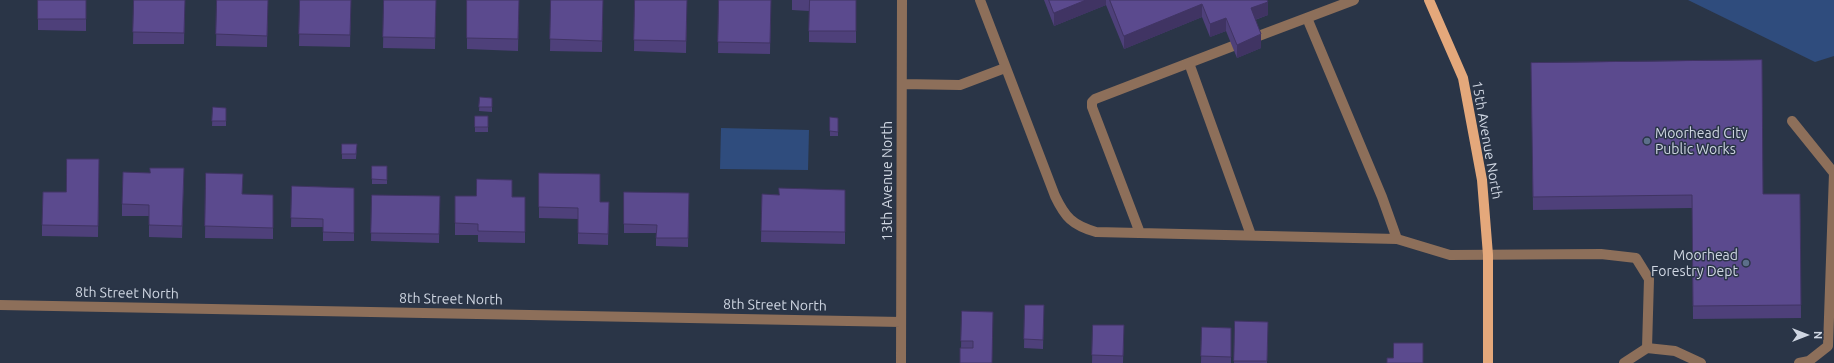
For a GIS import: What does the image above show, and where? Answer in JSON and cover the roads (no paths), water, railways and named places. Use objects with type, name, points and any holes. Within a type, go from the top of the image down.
[{"type":"main road","name":"15th Avenue North","points":[[1430,0],[1462,78],[1482,180],[1488,255],[1488,363]]},
{"type":"street","name":"13th Avenue North","points":[[901,363],[902,0]]},
{"type":"street","points":[[980,0],[1055,196],[1064,213],[1074,223],[1083,228],[1096,232],[1397,239],[1450,255],[1601,254],[1636,258],[1649,279],[1647,348]]},
{"type":"street","points":[[1256,37],[1354,0]]},
{"type":"street","points":[[1307,18],[1382,197],[1397,239]]},
{"type":"street","points":[[1140,233],[1092,107],[1092,102],[1094,99],[1232,46]]},
{"type":"street","points":[[1189,63],[1251,235]]},
{"type":"street","points":[[902,84],[960,85],[1005,68]]},
{"type":"street","points":[[1792,121],[1834,173],[1828,346],[1809,361],[1799,363]]},
{"type":"street","name":"8th Street North","points":[[0,305],[901,322]]},
{"type":"street","points":[[1624,363],[1647,348],[1675,351],[1701,363]]},
{"type":"place","name":"Moorhead City Public Works","points":[[1647,141]]},
{"type":"place","name":"Moorhead Forestry Dept","points":[[1746,263]]}]
